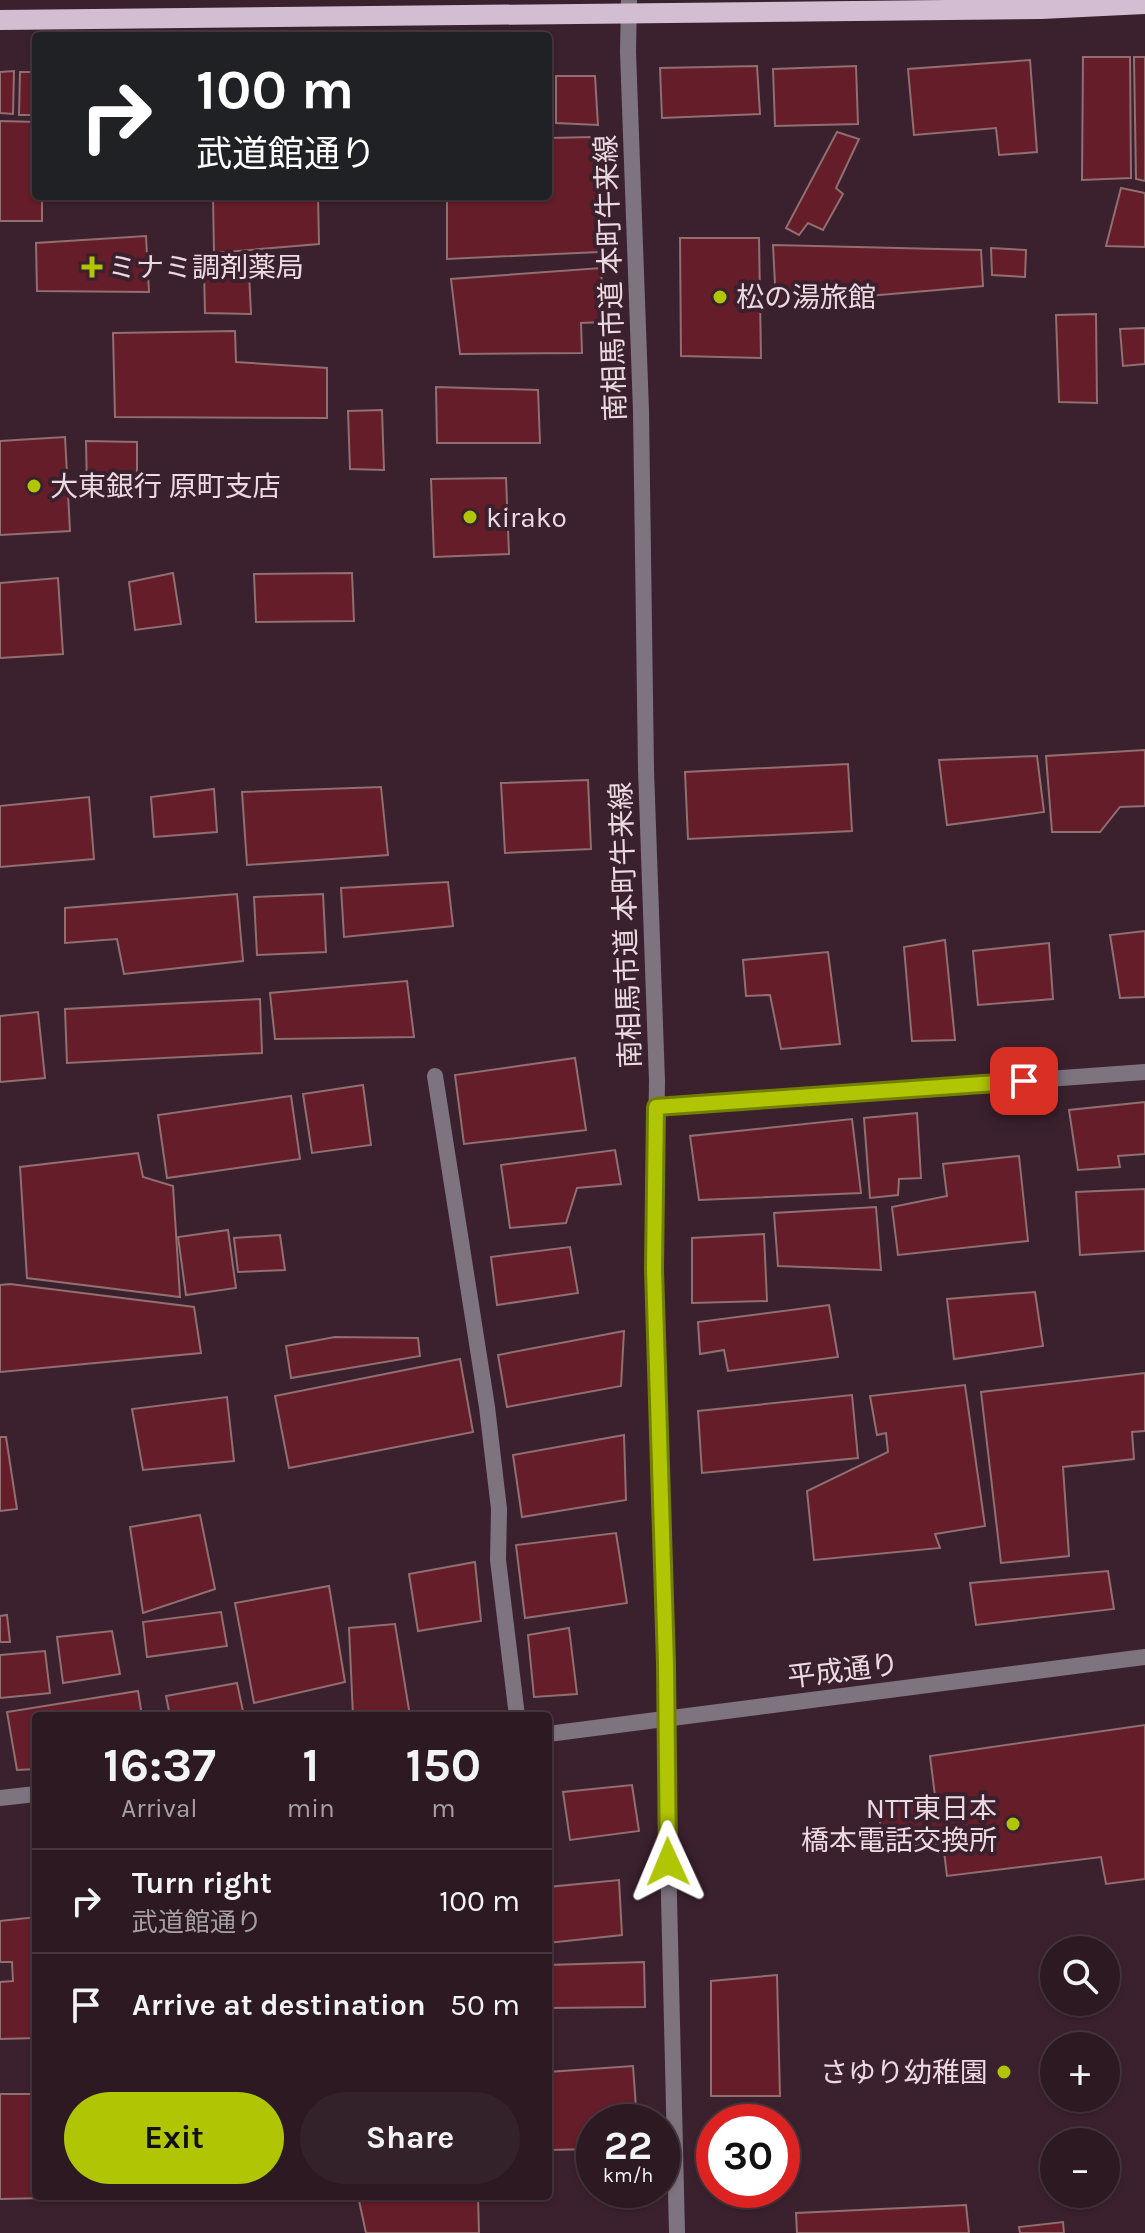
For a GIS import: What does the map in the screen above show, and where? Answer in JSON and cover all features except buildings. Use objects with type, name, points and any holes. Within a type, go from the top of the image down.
[{"type":"main road","points":[[0,20],[629,6],[1041,9],[1145,4]]},
{"type":"street","name":"南相馬市道 本町牛来線","points":[[629,6],[641,411],[646,756],[656,1107],[654,1269],[677,2233]]},
{"type":"street","points":[[656,1107],[1145,1072]]},
{"type":"street","points":[[435,1076],[487,1407],[499,1509],[498,1560],[517,1712]]},
{"type":"street","name":"平成通り","points":[[552,1733],[1145,1657]]},
{"type":"street","points":[[0,1798],[32,1794]]},
{"type":"place","name":"ミナミ調剤薬局","points":[[92,267]]},
{"type":"place","name":"松の湯旅館","points":[[720,297]]},
{"type":"place","name":"大東銀行 原町支店","points":[[34,486]]},
{"type":"place","name":"kirako","points":[[470,517]]},
{"type":"place","name":"NTT東日本 橋本電話交換所","points":[[1013,1824]]},
{"type":"place","name":"さゆり幼稚園","points":[[1004,2072]]},
{"type":"route","points":[[668,1862],[666,1664],[654,1269],[656,1107],[1024,1081]]}]
